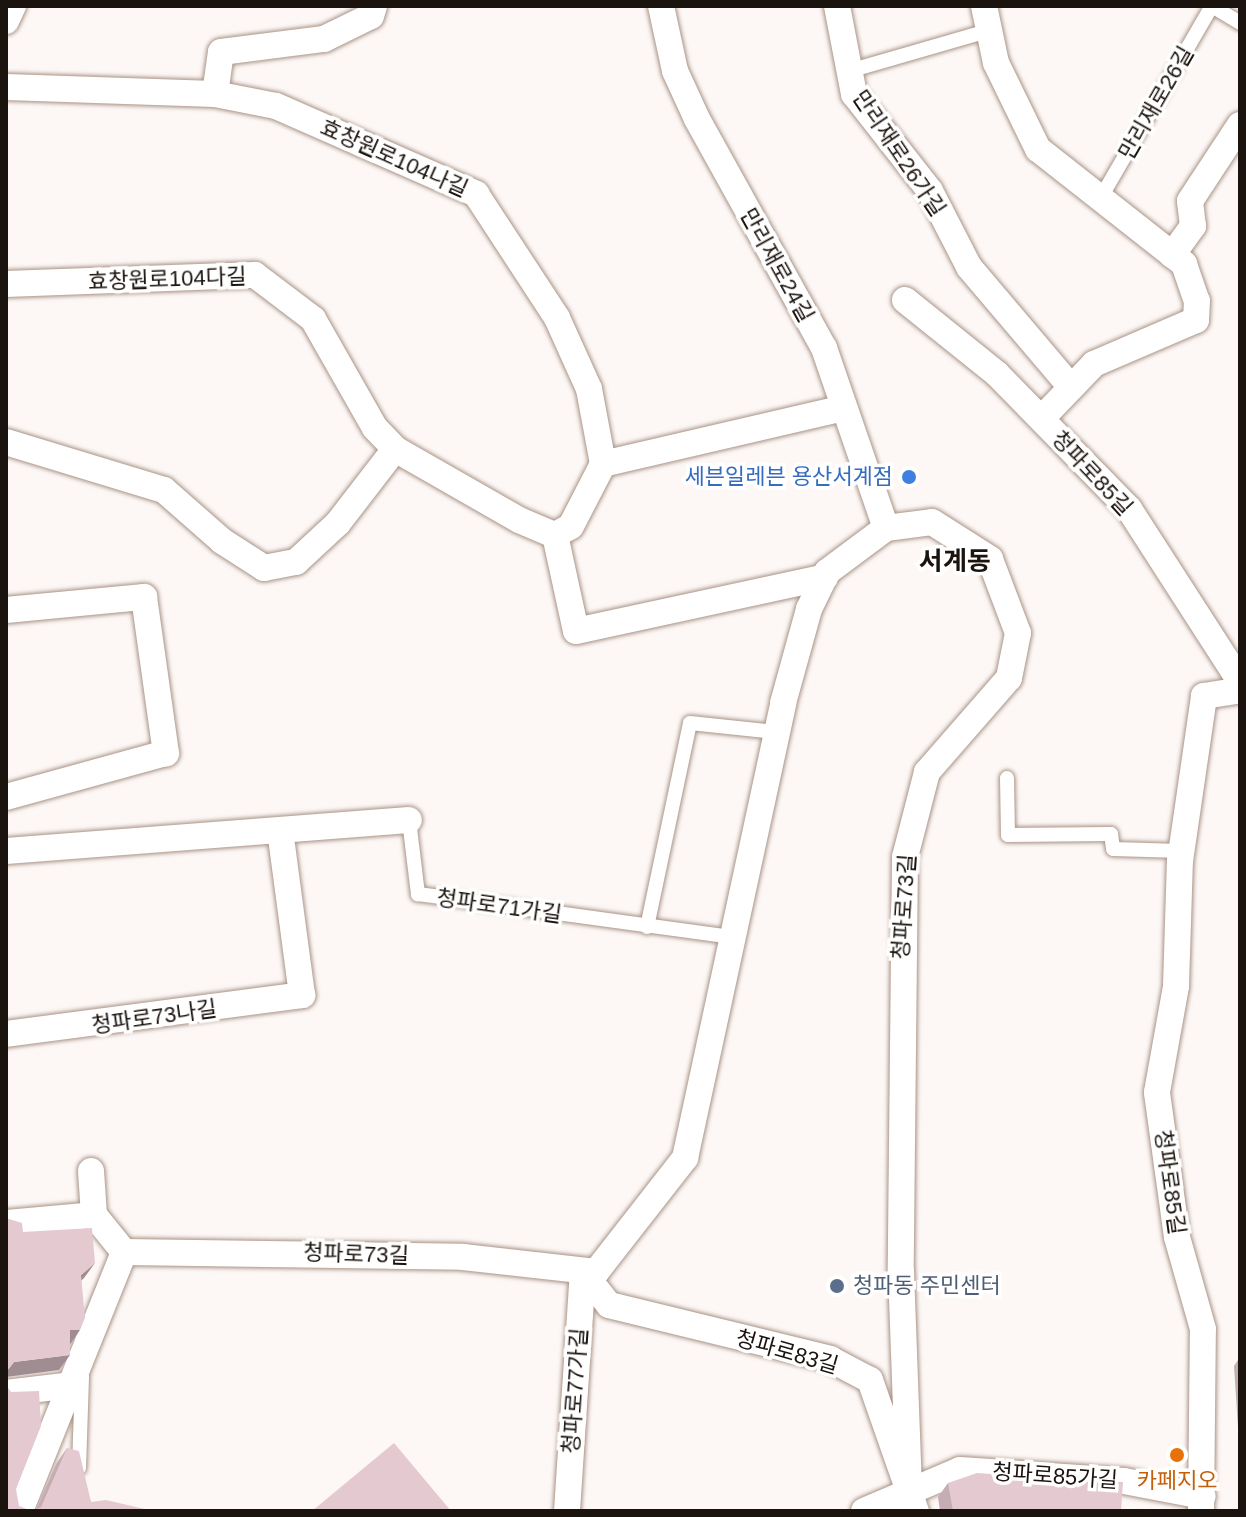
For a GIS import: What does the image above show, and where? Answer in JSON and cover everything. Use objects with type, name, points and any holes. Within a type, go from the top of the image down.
[{"type":"street","points":[[6,21],[13,6]]},
{"type":"street","points":[[215,94],[221,52],[324,39],[371,16],[374,6]]},
{"type":"street","name":"만리재로26가길","points":[[836,7],[854,94],[930,191],[969,267],[1069,385]]},
{"type":"street","name":"만리재로24길","points":[[664,17],[675,71],[697,119],[824,348],[886,528]]},
{"type":"street","points":[[986,18],[996,63],[1038,149],[1184,264],[1197,301],[1196,320],[1094,364],[1069,385],[1041,419]]},
{"type":"street","name":"효창원로104나길","points":[[6,87],[215,94],[276,106],[476,194],[557,318],[589,389],[603,464]]},
{"type":"street","points":[[1172,255],[1193,226],[1190,201],[1240,125]]},
{"type":"street","name":"효창원로104다길","points":[[6,284],[255,275],[290,298],[313,319],[375,428],[395,449],[519,520],[555,535]]},
{"type":"street","name":"청파로85길","points":[[905,300],[997,374],[1129,509],[1240,681]]},
{"type":"street","points":[[825,577],[576,631],[555,535],[571,526],[603,464],[844,408]]},
{"type":"street","points":[[6,442],[164,490],[222,541],[264,568],[296,562],[338,523],[395,449]]},
{"type":"street","name":"청파로73길","points":[[886,528],[932,522],[990,559],[1018,633],[1009,678],[927,772],[905,857],[900,1179],[913,1500]]},
{"type":"street","points":[[583,1272],[596,1272],[685,1158],[776,732],[809,609],[825,577],[886,528]]},
{"type":"street","points":[[6,610],[144,597],[166,753],[6,797]]},
{"type":"street","name":"청파로85길","points":[[1202,1503],[1203,1329],[1177,1237],[1157,1092],[1176,986],[1181,851],[1204,696],[1240,690]]},
{"type":"street","name":"청파로71가길","points":[[6,851],[409,820]]},
{"type":"street","name":"청파로73나길","points":[[6,1034],[302,995],[280,831]]},
{"type":"street","points":[[20,1511],[124,1252],[94,1215],[91,1171]]},
{"type":"street","points":[[6,1223],[94,1215]]},
{"type":"street","name":"청파로73길","points":[[124,1252],[463,1257],[583,1272]]},
{"type":"street","name":"청파로83길","points":[[583,1272],[609,1305],[830,1359],[870,1380],[913,1500]]},
{"type":"street","name":"청파로77가길","points":[[567,1511],[583,1272]]},
{"type":"street","points":[[6,1393],[71,1385]]},
{"type":"street","name":"청파로85가길","points":[[864,1511],[913,1500],[960,1470],[1124,1481],[1202,1503]]},
{"type":"lane","name":"만리재로26길","points":[[1100,199],[1212,6],[1240,23]]},
{"type":"lane","name":"만리재로26가길","points":[[849,71],[986,18]]},
{"type":"lane","points":[[647,927],[690,723],[776,732]]},
{"type":"lane","points":[[1007,778],[1008,835],[1111,834],[1113,849],[1181,851]]},
{"type":"lane","name":"청파로71가길","points":[[409,820],[418,894],[733,937]]},
{"type":"lane","points":[[81,1483],[76,1455],[83,1353]]},
{"type":"building","points":[[6,1218],[22,1223],[23,1232],[92,1228],[95,1263],[81,1275],[85,1318],[80,1330],[70,1330],[70,1355],[14,1362],[6,1372]]},
{"type":"building","points":[[6,1385],[11,1392],[39,1391],[41,1426],[16,1489],[19,1506],[32,1511],[6,1511]]},
{"type":"building","points":[[394,1443],[451,1511],[312,1511]]},
{"type":"building","points":[[67,1448],[79,1451],[91,1502],[106,1500],[153,1511],[33,1511],[41,1507]]},
{"type":"building","points":[[977,1473],[1123,1482],[1121,1511],[953,1511],[948,1483]]},
{"type":"place","name":"세븐일레븐 용산서계점","points":[[909,477]]},
{"type":"place","name":"청파동 주민센터","points":[[837,1286]]},
{"type":"place","name":"카페지오","points":[[1177,1455]]},
{"type":"district","name":"서계동","points":[[955,562]]}]
